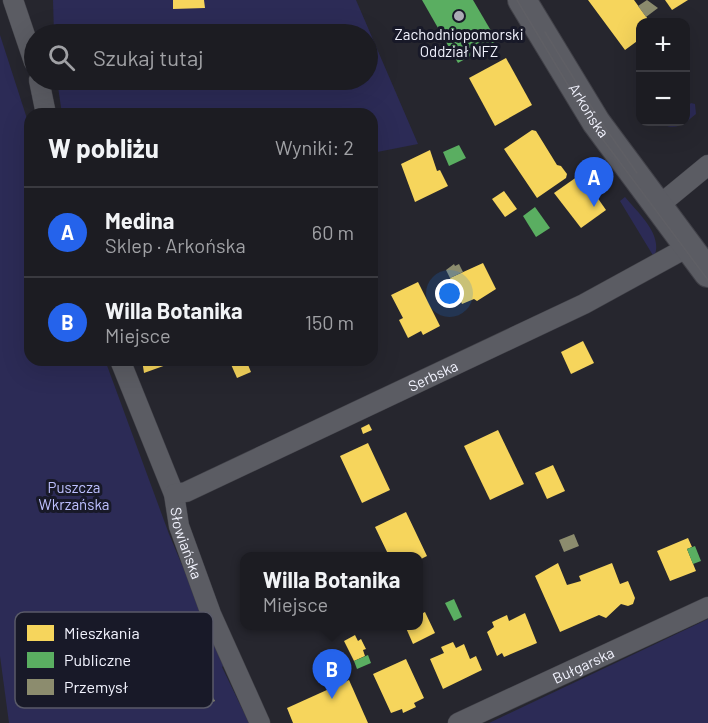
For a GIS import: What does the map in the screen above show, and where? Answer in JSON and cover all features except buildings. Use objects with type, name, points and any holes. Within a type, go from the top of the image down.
[{"type":"street","points":[[13,0],[24,33]]},
{"type":"street","name":"Arkońska","points":[[522,0],[588,110],[657,207],[708,273]]},
{"type":"street","points":[[41,90],[44,108]]},
{"type":"street","points":[[657,207],[708,165]]},
{"type":"street","name":"Serbska","points":[[174,494],[196,487],[584,304],[688,247]]},
{"type":"street","name":"Słowiańska","points":[[122,366],[174,494],[179,526],[210,612]]},
{"type":"street","name":"Bułgarska","points":[[458,723],[708,607]]},
{"type":"street","name":"Słowiańska","points":[[213,618],[260,723]]},
{"type":"green space","points":[[53,0],[356,0],[366,24],[54,24]]},
{"type":"green space","name":"Puszcza Wkrzańska","points":[[0,35],[24,109],[24,366],[107,366],[169,534],[202,612],[15,612],[15,708],[213,708],[213,639],[224,665],[222,667],[249,723],[9,723],[0,656]]},
{"type":"green space","points":[[378,51],[418,144],[378,152],[378,108],[61,108],[58,90],[378,90]]},
{"type":"green space","points":[[691,103],[695,104],[696,114],[690,119]]},
{"type":"green space","points":[[625,197],[643,217],[653,233],[656,241],[654,257],[620,201]]},
{"type":"green space","points":[[708,619],[708,723],[489,723]]},
{"type":"tram line","points":[[517,0],[592,125],[708,280]]},
{"type":"tram line","points":[[545,32],[599,119],[637,173]]},
{"type":"place","name":"Zachodniopomorski Oddział NFZ","points":[[459,16]]},
{"type":"place","name":"Medina","points":[[594,207]]},
{"type":"place","name":"Willa Botanika","points":[[332,699]]}]
